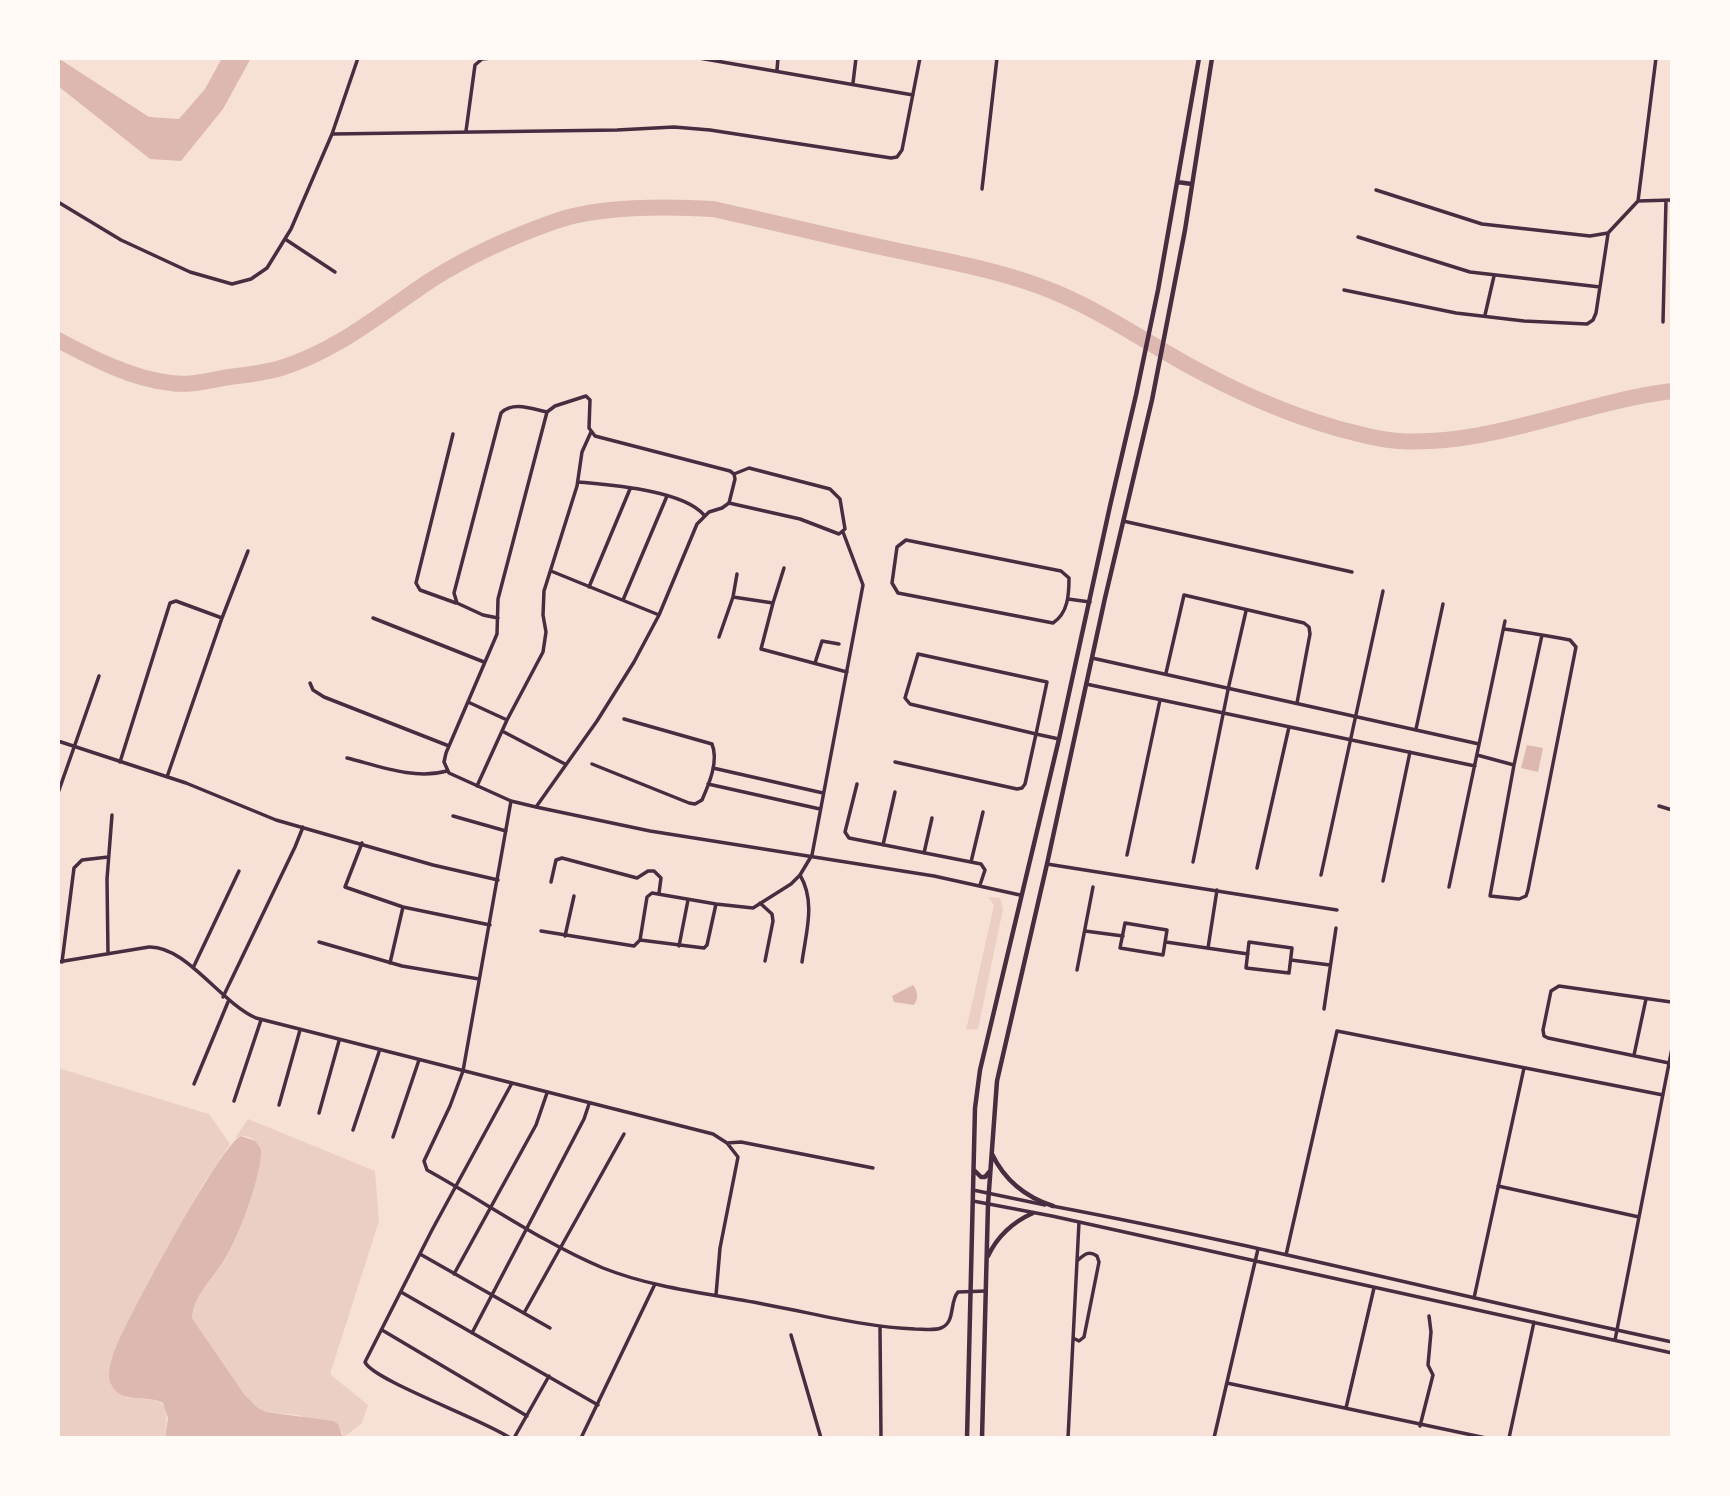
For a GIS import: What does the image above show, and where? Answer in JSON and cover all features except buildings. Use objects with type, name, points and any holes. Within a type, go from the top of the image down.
[{"type":"street","points":[[58,202],[121,240],[190,272],[232,285],[251,279],[267,268],[285,239],[332,134],[358,58]]},
{"type":"street","points":[[466,131],[475,65],[482,59],[491,58]]},
{"type":"street","points":[[699,58],[913,95]]},
{"type":"street","points":[[777,71],[778,58]]},
{"type":"street","points":[[853,83],[856,58]]},
{"type":"street","points":[[332,134],[674,127],[710,130],[891,158],[897,157],[902,150],[920,58]]},
{"type":"street","points":[[982,188],[997,58]]},
{"type":"street","points":[[967,1438],[975,1108],[980,1070],[1059,739],[1136,395],[1158,290],[1199,58]]},
{"type":"street","points":[[982,1438],[988,1193],[993,1117],[1001,1061],[1152,400],[1173,293],[1212,58]]},
{"type":"street","points":[[1343,290],[1456,313],[1485,314],[1524,321],[1587,324],[1593,320],[1608,233],[1638,201],[1656,58]]},
{"type":"street","points":[[1177,182],[1192,184]]},
{"type":"street","points":[[1376,190],[1482,225],[1590,236],[1608,233]]},
{"type":"street","points":[[1663,322],[1666,200]]},
{"type":"street","points":[[1638,201],[1672,200]]},
{"type":"street","points":[[1358,237],[1470,272],[1600,287]]},
{"type":"street","points":[[285,239],[335,272]]},
{"type":"street","points":[[1485,314],[1494,275]]},
{"type":"street","points":[[457,603],[454,593],[502,413],[507,407],[514,406],[547,412],[558,405],[587,396],[590,400],[591,432],[582,452],[578,482],[543,599],[546,632],[543,652],[507,720],[477,786]]},
{"type":"street","points":[[447,771],[444,762],[449,746],[498,634],[498,599],[547,412]]},
{"type":"street","points":[[541,931],[630,947],[640,940],[647,897],[652,893],[752,908],[800,876],[811,855],[863,585],[843,532],[845,519],[840,499],[833,490],[749,468],[734,474],[605,439],[591,432]]},
{"type":"street","points":[[453,434],[416,583],[420,590],[483,615],[498,618]]},
{"type":"street","points":[[729,503],[734,474]]},
{"type":"street","points":[[578,482],[631,488],[667,496],[693,505],[704,515]]},
{"type":"street","points":[[589,587],[631,488]]},
{"type":"street","points":[[623,600],[667,496]]},
{"type":"street","points":[[536,807],[597,721],[634,662],[659,615],[695,528],[704,515],[729,503],[800,519],[834,532],[843,532]]},
{"type":"street","points":[[1124,521],[1352,572]]},
{"type":"street","points":[[906,540],[1060,571],[1069,578],[1068,599],[1062,615],[1053,623],[898,593],[892,583],[897,547],[906,540]]},
{"type":"street","points":[[167,777],[248,551]]},
{"type":"street","points":[[784,568],[761,649],[847,672]]},
{"type":"street","points":[[551,571],[659,615]]},
{"type":"street","points":[[719,637],[733,597],[737,574]]},
{"type":"street","points":[[1321,875],[1383,591]]},
{"type":"street","points":[[1166,673],[1184,595],[1304,623],[1310,634],[1297,703]]},
{"type":"street","points":[[733,597],[773,603]]},
{"type":"street","points":[[1068,599],[1090,602]]},
{"type":"street","points":[[120,762],[170,603],[176,601],[222,618]]},
{"type":"street","points":[[1416,729],[1443,604]]},
{"type":"street","points":[[1193,862],[1246,611]]},
{"type":"street","points":[[373,618],[484,662]]},
{"type":"street","points":[[1449,887],[1505,621]]},
{"type":"street","points":[[1504,629],[1542,635],[1570,640],[1576,647],[1528,890],[1525,896],[1519,899],[1490,896],[1542,635]]},
{"type":"street","points":[[815,663],[822,641],[839,644]]},
{"type":"street","points":[[895,762],[1017,789],[1022,788],[1036,734],[1047,682],[918,654],[905,698],[910,704],[1036,734],[1059,739]]},
{"type":"street","points":[[1091,658],[1479,744]]},
{"type":"street","points":[[58,793],[99,676]]},
{"type":"street","points":[[310,683],[313,691],[324,698],[449,746]]},
{"type":"street","points":[[1086,684],[1475,766]]},
{"type":"street","points":[[1127,855],[1160,700]]},
{"type":"street","points":[[468,702],[507,720]]},
{"type":"street","points":[[592,764],[689,803],[695,804],[702,800],[713,768],[712,744],[624,719]]},
{"type":"street","points":[[1257,868],[1289,727]]},
{"type":"street","points":[[502,731],[565,764]]},
{"type":"street","points":[[58,741],[167,777],[276,821],[433,865],[498,880]]},
{"type":"street","points":[[1383,881],[1410,752]]},
{"type":"street","points":[[1477,755],[1514,765]]},
{"type":"street","points":[[347,758],[408,773],[431,774],[447,771],[511,801],[650,831],[811,855],[980,885],[1020,895]]},
{"type":"street","points":[[713,768],[823,793]]},
{"type":"street","points":[[708,784],[820,809]]},
{"type":"street","points":[[857,784],[846,836],[984,866],[980,885]]},
{"type":"street","points":[[883,845],[895,792]]},
{"type":"street","points":[[511,801],[463,1071],[424,1163],[427,1170],[562,1248],[604,1268],[655,1284],[880,1327],[931,1330],[941,1328],[951,1318],[955,1295],[958,1292],[986,1291]]},
{"type":"street","points":[[1659,806],[1672,810]]},
{"type":"street","points":[[971,862],[983,812]]},
{"type":"street","points":[[108,954],[108,857],[112,815]]},
{"type":"street","points":[[453,816],[506,831]]},
{"type":"street","points":[[924,853],[932,818]]},
{"type":"street","points":[[223,997],[303,827]]},
{"type":"street","points":[[362,843],[345,887],[403,907],[490,925]]},
{"type":"street","points":[[108,857],[82,860],[74,868],[60,962],[161,947],[174,952],[229,1002],[261,1020],[705,1132],[727,1143],[738,1157],[721,1240],[716,1295]]},
{"type":"street","points":[[551,882],[556,860],[562,858],[637,878],[648,871],[654,871],[661,878],[659,893]]},
{"type":"street","points":[[1047,864],[1337,910]]},
{"type":"street","points":[[193,968],[239,871]]},
{"type":"street","points":[[800,876],[808,889],[809,901],[802,962]]},
{"type":"street","points":[[1077,970],[1093,887]]},
{"type":"street","points":[[1208,948],[1217,890]]},
{"type":"street","points":[[565,936],[574,896]]},
{"type":"street","points":[[679,946],[688,899]]},
{"type":"street","points":[[760,903],[772,914],[773,921],[765,961]]},
{"type":"street","points":[[640,940],[700,949],[708,945],[716,904]]},
{"type":"street","points":[[390,963],[403,907]]},
{"type":"street","points":[[1125,923],[1167,930],[1166,942],[1163,955],[1120,948],[1125,923]]},
{"type":"street","points":[[1324,1009],[1336,928]]},
{"type":"street","points":[[1085,931],[1123,936]]},
{"type":"street","points":[[319,942],[424,971],[480,979]]},
{"type":"street","points":[[1166,942],[1248,954]]},
{"type":"street","points":[[1250,942],[1292,948],[1289,973],[1246,968],[1248,954],[1250,942]]},
{"type":"street","points":[[1291,960],[1330,965]]},
{"type":"street","points":[[1669,1063],[1548,1038],[1542,1030],[1551,991],[1559,986],[1671,1002]]},
{"type":"street","points":[[1634,1055],[1646,999]]},
{"type":"street","points":[[194,1084],[229,1002]]},
{"type":"street","points":[[234,1101],[261,1020]]},
{"type":"street","points":[[279,1105],[300,1030]]},
{"type":"street","points":[[1286,1255],[1337,1031],[1663,1095]]},
{"type":"street","points":[[319,1113],[339,1040]]},
{"type":"street","points":[[1615,1340],[1672,1048]]},
{"type":"street","points":[[354,1130],[380,1051]]},
{"type":"street","points":[[393,1137],[419,1060]]},
{"type":"street","points":[[1474,1298],[1524,1067]]},
{"type":"street","points":[[512,1083],[419,1254],[365,1362],[368,1368],[512,1438],[549,1376]]},
{"type":"street","points":[[454,1274],[536,1125],[547,1093]]},
{"type":"street","points":[[472,1333],[584,1119],[589,1104]]},
{"type":"street","points":[[524,1313],[624,1133]]},
{"type":"street","points":[[727,1143],[741,1142],[873,1168]]},
{"type":"street","points":[[991,1153],[1016,1187],[1053,1206]]},
{"type":"street","points":[[974,1167],[981,1177],[985,1177],[990,1171]]},
{"type":"street","points":[[1498,1186],[1639,1217]]},
{"type":"street","points":[[973,1190],[1258,1248],[1672,1342]]},
{"type":"street","points":[[973,1201],[1672,1353]]},
{"type":"street","points":[[987,1260],[1000,1236],[1033,1213]]},
{"type":"street","points":[[1068,1438],[1079,1222]]},
{"type":"street","points":[[1214,1438],[1258,1248]]},
{"type":"street","points":[[1073,1338],[1079,1341],[1084,1338],[1099,1262],[1097,1256],[1091,1253],[1077,1261]]},
{"type":"street","points":[[419,1254],[550,1328]]},
{"type":"street","points":[[581,1438],[655,1284]]},
{"type":"street","points":[[1346,1408],[1374,1288]]},
{"type":"street","points":[[401,1292],[598,1405]]},
{"type":"street","points":[[1420,1426],[1433,1375],[1428,1365],[1431,1332],[1429,1316]]},
{"type":"street","points":[[1509,1438],[1534,1322]]},
{"type":"street","points":[[880,1327],[881,1438]]},
{"type":"street","points":[[382,1330],[527,1416]]},
{"type":"street","points":[[791,1335],[821,1438]]},
{"type":"street","points":[[1227,1383],[1486,1438]]},
{"type":"shaded area","points":[[58,58],[149,117],[179,119],[205,89],[222,58],[251,58],[223,109],[181,161],[150,159],[58,86]]},
{"type":"shaded area","points":[[1527,745],[1543,748],[1538,772],[1521,768]]},
{"type":"shaded area","points":[[988,897],[1000,898],[1003,909],[978,1029],[966,1030],[994,905]]},
{"type":"shaded area","points":[[913,985],[917,995],[914,1005],[894,1002],[892,996]]},
{"type":"shaded area","points":[[58,1068],[209,1114],[230,1144],[201,1188],[115,1349],[126,1397],[156,1401],[165,1408],[165,1438],[58,1438]]},
{"type":"shaded area","points":[[248,1119],[375,1171],[379,1221],[330,1374],[368,1405],[362,1423],[343,1438],[342,1431],[298,1415],[266,1412],[258,1408],[244,1394],[192,1318],[196,1301],[231,1248],[255,1185],[259,1156],[257,1146],[248,1137],[235,1138]]},
{"type":"shaded area","points":[[241,1136],[255,1141],[261,1149],[258,1175],[235,1238],[223,1262],[199,1295],[192,1318],[244,1394],[258,1408],[266,1412],[333,1421],[338,1424],[343,1438],[165,1438],[168,1418],[163,1403],[121,1395],[111,1384],[110,1366],[116,1347],[138,1303],[196,1198],[230,1146]]},
{"type":"waterway","points":[[58,340],[98,360],[156,381],[193,383],[268,371],[321,352],[359,330],[446,271],[492,247],[540,227],[592,212],[695,208],[713,209],[1019,279],[1090,309],[1186,364],[1259,400],[1317,422],[1382,439],[1432,441],[1467,437],[1501,431],[1604,404],[1672,391]]}]
